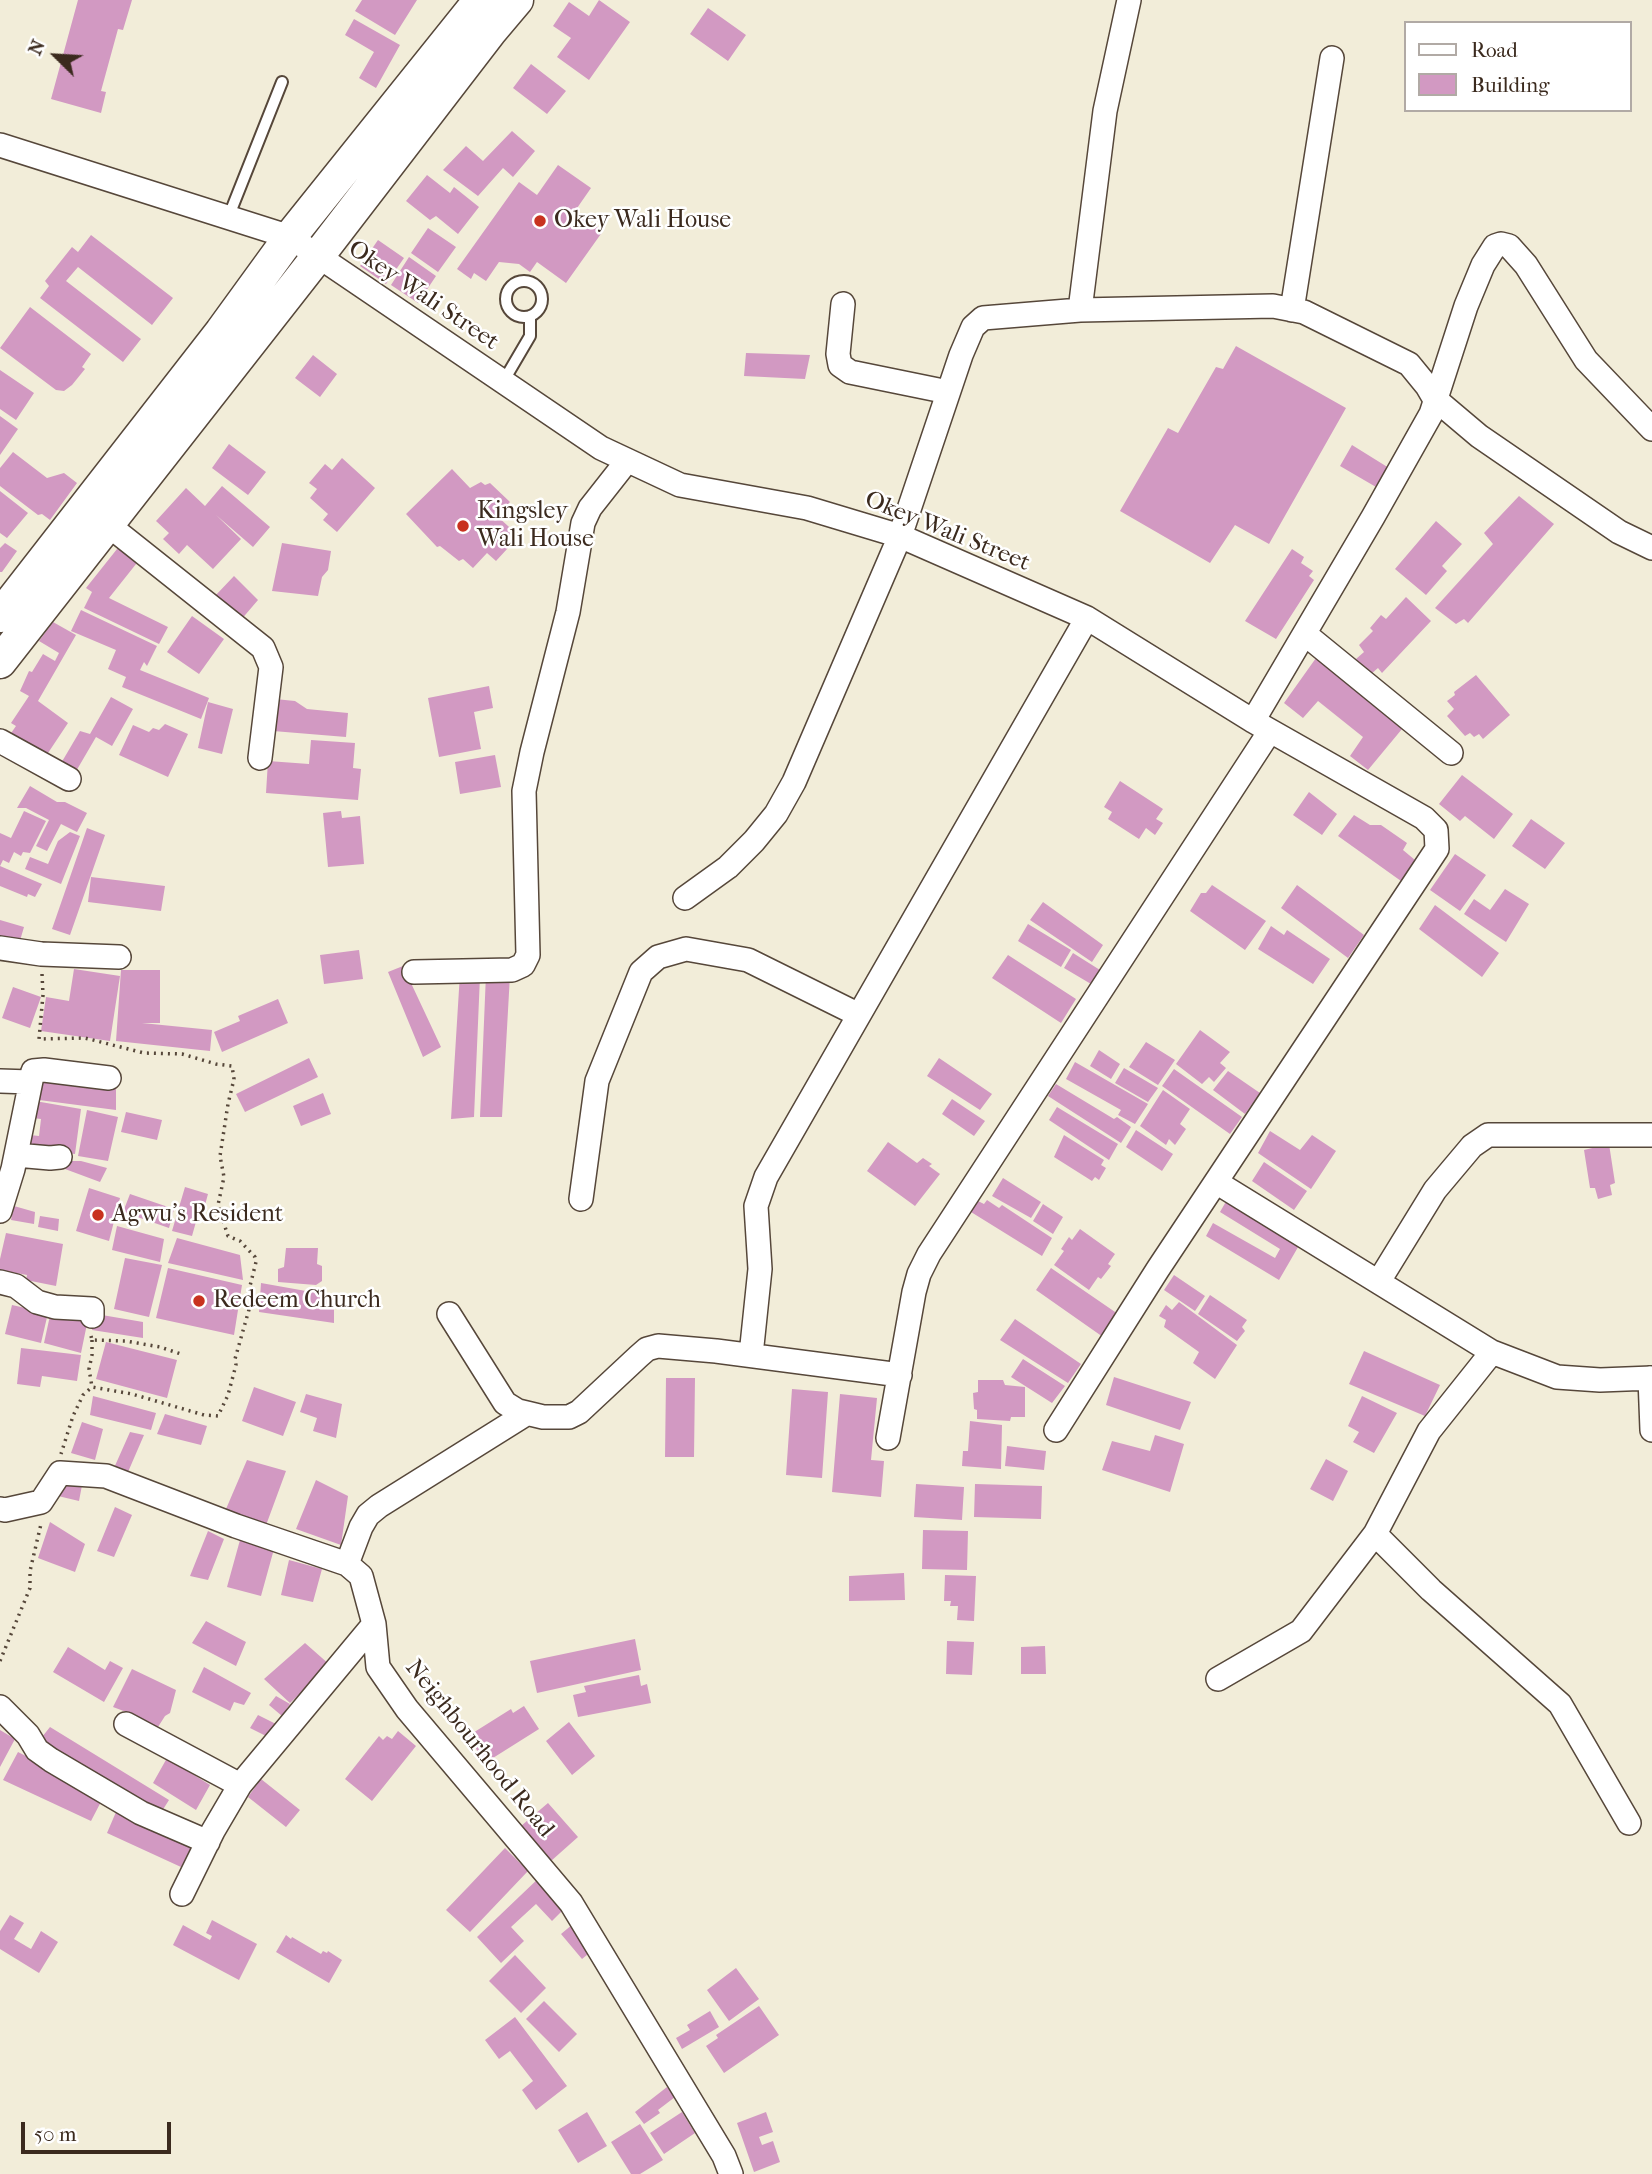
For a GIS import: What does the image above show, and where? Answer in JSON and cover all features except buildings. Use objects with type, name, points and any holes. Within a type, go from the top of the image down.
[{"type":"main road","points":[[3,606],[221,332],[290,237],[480,0]]},
{"type":"main road","points":[[0,662],[517,0]]},
{"type":"street","points":[[1080,310],[1105,111],[1129,0]]},
{"type":"street","points":[[1292,310],[1332,58]]},
{"type":"street","name":"Okey Wali Street","points":[[0,145],[290,237],[601,449],[680,485],[807,508],[900,536],[1087,618],[1262,726],[1424,818],[1436,830],[1437,849],[1216,1182]]},
{"type":"street","points":[[888,1438],[919,1274],[929,1254],[1262,726],[1305,634],[1431,414],[1434,398],[1483,265],[1495,246],[1509,246],[1526,265],[1586,360],[1652,429]]},
{"type":"street","points":[[843,304],[838,354],[840,365],[850,372],[948,392]]},
{"type":"street","points":[[685,898],[728,867],[776,814],[794,782],[900,536],[972,327],[983,318],[1080,310],[1273,306],[1304,312],[1409,364],[1434,398],[1479,436],[1619,532],[1652,548]]},
{"type":"street","points":[[414,972],[512,970],[523,965],[528,955],[524,791],[532,751],[568,612],[583,523],[590,508],[627,461]]},
{"type":"street","points":[[107,524],[263,648],[271,667],[260,758]]},
{"type":"street","points":[[751,1355],[760,1269],[757,1206],[766,1177],[1087,618]]},
{"type":"street","points":[[1305,634],[1451,753]]},
{"type":"street","points":[[0,741],[69,779]]},
{"type":"street","points":[[0,948],[41,954],[119,957]]},
{"type":"street","points":[[581,1199],[597,1082],[641,972],[658,957],[686,949],[748,960],[859,1015]]},
{"type":"street","points":[[0,1211],[10,1157],[33,1071],[109,1078]]},
{"type":"street","points":[[0,1081],[30,1082]]},
{"type":"street","points":[[1379,1281],[1435,1190],[1472,1146],[1488,1135],[1652,1135]]},
{"type":"street","points":[[10,1157],[60,1157]]},
{"type":"street","points":[[1056,1430],[1216,1182],[1492,1352],[1558,1377],[1600,1380],[1651,1378],[1652,1430]]},
{"type":"street","points":[[0,1282],[16,1286],[37,1302],[55,1307],[92,1310],[92,1316]]},
{"type":"street","points":[[449,1314],[505,1403],[526,1414],[558,1418],[579,1412],[647,1349],[658,1346],[751,1355],[900,1375]]},
{"type":"street","points":[[1218,1679],[1301,1631],[1375,1534],[1429,1431],[1492,1352]]},
{"type":"street","points":[[0,1509],[40,1502],[54,1483],[106,1476],[236,1526],[347,1564],[368,1515],[526,1414]]},
{"type":"street","points":[[1375,1534],[1431,1590],[1560,1704],[1629,1823]]},
{"type":"street","name":"Neighbourhood Road","points":[[347,1564],[361,1576],[374,1624],[378,1667],[407,1709],[571,1903],[724,2156],[732,2174]]},
{"type":"street","points":[[182,1894],[240,1785],[374,1624]]},
{"type":"street","points":[[0,1707],[28,1735],[37,1750],[51,1760],[141,1813],[208,1842]]},
{"type":"street","points":[[126,1724],[240,1785]]},
{"type":"lane","points":[[228,218],[282,82]]},
{"type":"lane","points":[[503,382],[530,337],[530,316]]},
{"type":"path","points":[[41,954],[43,996],[38,1039],[85,1038],[144,1053],[182,1054],[216,1065],[232,1066],[234,1079],[220,1156],[224,1177],[218,1205],[228,1236],[240,1241],[255,1257],[256,1262],[247,1298],[250,1306],[234,1359],[236,1365],[228,1395],[218,1416],[204,1415],[132,1394],[92,1387]]},
{"type":"path","points":[[92,1316],[90,1331],[93,1355],[89,1369],[92,1387]]},
{"type":"path","points":[[92,1339],[126,1340],[184,1355]]},
{"type":"path","points":[[0,1661],[30,1588],[30,1571],[73,1416],[83,1395],[92,1387]]},
{"type":"place","name":"Okey Wali House","points":[[540,221]]},
{"type":"place","name":"Kingsley Wali House","points":[[463,526]]},
{"type":"place","name":"Agwu's Resident","points":[[98,1215]]},
{"type":"place","name":"Redeem Church","points":[[199,1301]]}]
